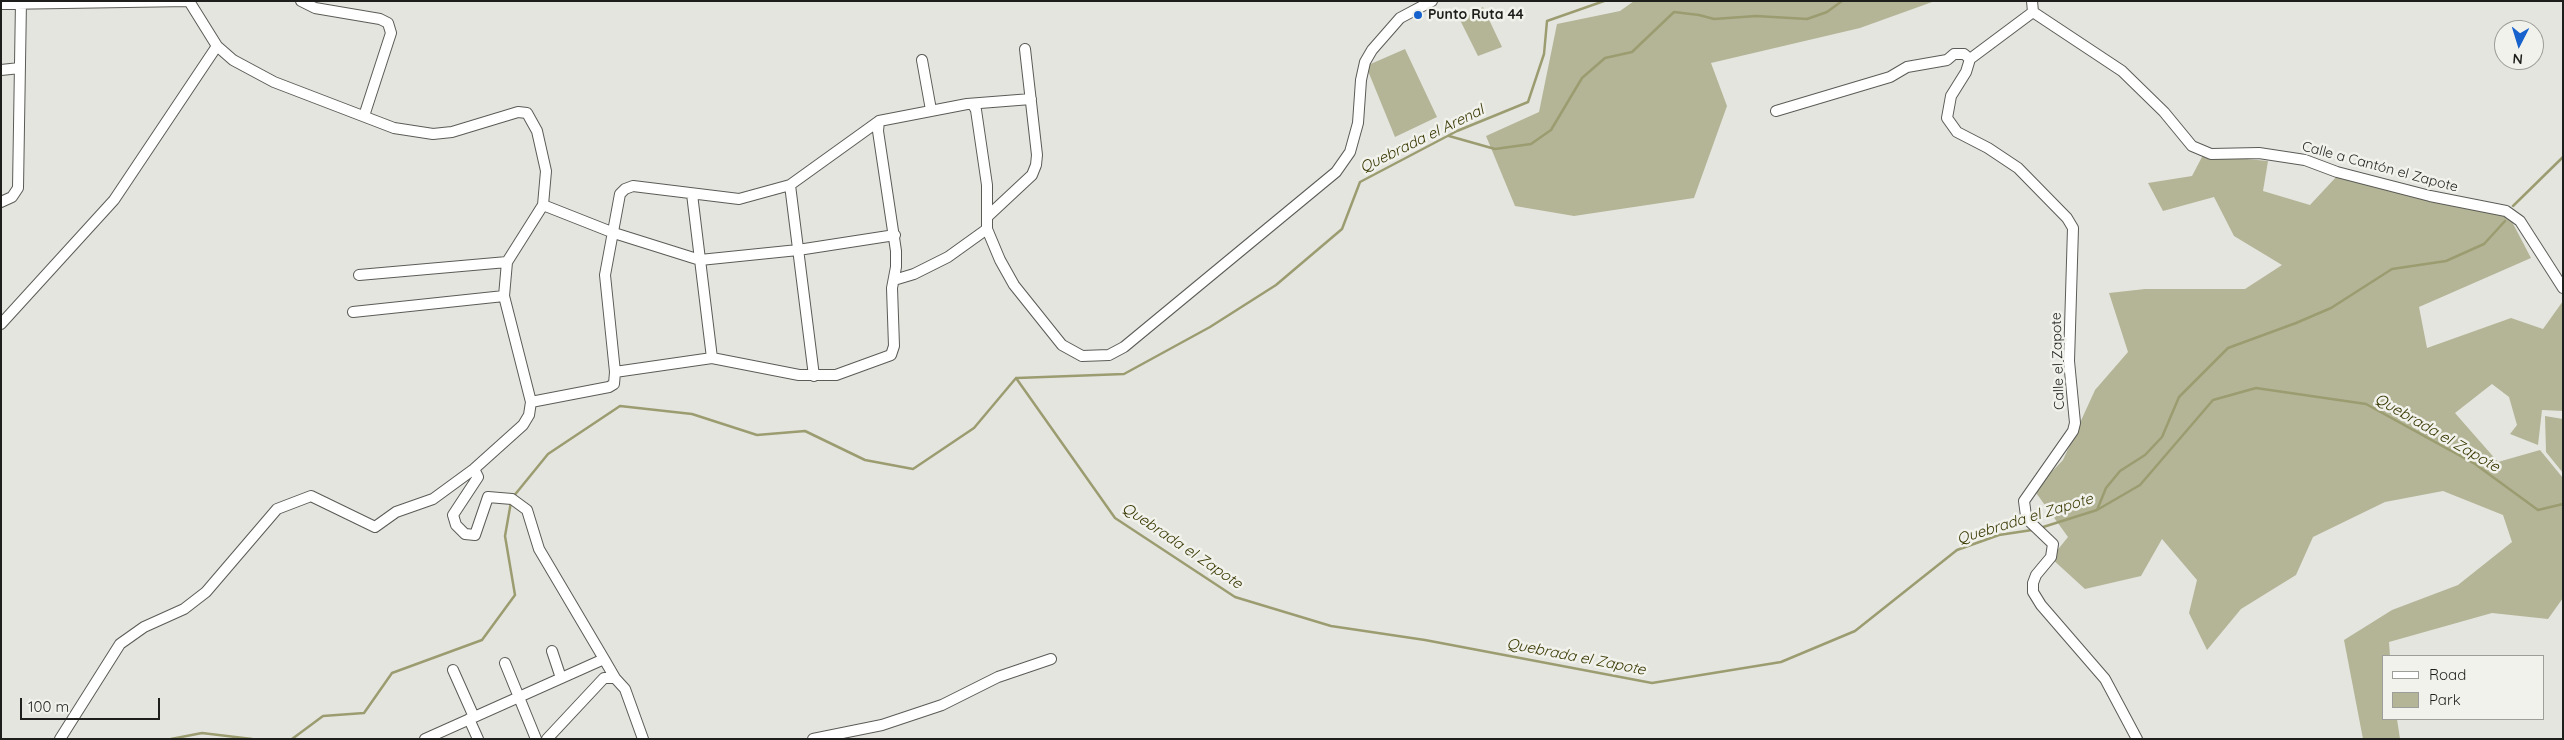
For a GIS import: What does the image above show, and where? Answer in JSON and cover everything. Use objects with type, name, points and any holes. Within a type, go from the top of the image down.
[{"type":"street","points":[[1,4],[189,1],[217,46],[233,60],[274,82],[394,128],[433,134],[452,132],[518,112],[527,113],[537,131],[546,171],[543,205],[507,262],[504,296],[531,402],[529,414],[523,425],[474,469],[433,499],[396,512],[376,527],[311,496],[277,509],[206,592],[184,609],[144,627],[120,644],[60,739]]},
{"type":"street","points":[[301,1],[315,8],[380,19],[388,23],[391,34],[364,116]]},
{"type":"street","points":[[973,105],[976,110],[987,185],[987,229],[1000,260],[1014,285],[1062,345],[1082,356],[1109,355],[1124,347],[1336,172],[1350,152],[1358,123],[1361,80],[1365,62],[1372,50],[1400,18],[1432,1]]},
{"type":"street","points":[[1,202],[12,197],[18,188],[21,3]]},
{"type":"street","name":"Calle el Zapote","points":[[2032,6],[1970,59],[1966,72],[1951,96],[1947,108],[1949,122],[1957,132],[1988,148],[2018,168],[2067,218],[2074,233],[2069,332],[2074,427],[2024,501],[2026,516],[2030,522],[2053,544],[2051,558],[2036,575],[2033,583],[2033,592],[2041,606],[2105,679],[2137,739]]},
{"type":"street","name":"Calle a Cantón el Zapote","points":[[2032,6],[2122,71],[2164,112],[2192,146],[2210,154],[2259,153],[2305,160],[2337,172],[2430,196],[2506,212],[2520,221],[2563,288]]},
{"type":"street","points":[[1,324],[114,200],[217,46]]},
{"type":"street","points":[[987,217],[1032,175],[1036,165],[1037,155],[1025,49]]},
{"type":"street","points":[[1776,111],[1890,77],[1907,67],[1947,60],[1954,54],[1964,54],[1970,59]]},
{"type":"street","points":[[922,60],[931,110]]},
{"type":"street","points":[[1,70],[20,68]]},
{"type":"street","points":[[531,402],[609,387],[614,384],[615,372],[605,275],[620,194],[625,188],[632,186],[739,198],[790,185],[875,126],[931,110],[967,104],[1031,99]]},
{"type":"street","points":[[615,372],[712,358],[799,375],[836,375],[891,355],[894,346],[892,288],[896,251],[895,235],[875,126]]},
{"type":"street","points":[[790,185],[814,376]]},
{"type":"street","points":[[692,194],[712,358]]},
{"type":"street","points":[[543,205],[614,233],[700,260],[798,250],[895,235]]},
{"type":"street","points":[[894,280],[914,274],[948,256],[987,229]]},
{"type":"street","points":[[877,237],[896,251]]},
{"type":"street","points":[[359,275],[507,262]]},
{"type":"street","points":[[353,312],[504,296]]},
{"type":"street","points":[[474,469],[478,478],[453,514],[456,525],[465,534],[475,535],[488,497],[512,499],[527,510],[539,549],[615,678],[625,689],[643,739]]},
{"type":"street","points":[[552,651],[561,678]]},
{"type":"street","points":[[425,739],[604,659]]},
{"type":"street","points":[[812,739],[900,719],[942,705],[998,677],[1051,659]]},
{"type":"street","points":[[505,662],[536,739]]},
{"type":"street","points":[[453,670],[472,718],[478,739]]},
{"type":"street","points":[[546,739],[604,678],[615,678]]},
{"type":"green space","points":[[1634,1],[1935,1],[1860,28],[1711,63],[1727,106],[1694,198],[1574,216],[1515,206],[1486,136],[1539,112],[1557,24],[1620,11]]},
{"type":"green space","points":[[1483,7],[1502,47],[1478,56],[1460,20]]},
{"type":"green space","points":[[1405,49],[1437,117],[1395,137],[1366,66]]},
{"type":"green space","points":[[2203,155],[2268,161],[2263,191],[2310,205],[2337,176],[2509,216],[2531,258],[2419,307],[2427,348],[2511,318],[2543,329],[2563,301],[2563,411],[2542,410],[2538,445],[2510,434],[2517,425],[2509,397],[2492,384],[2455,413],[2498,462],[2540,450],[2563,478],[2563,598],[2548,619],[2492,613],[2389,642],[2390,655],[2382,655],[2382,720],[2397,720],[2400,739],[2363,739],[2344,640],[2392,610],[2458,585],[2512,542],[2503,515],[2443,491],[2385,502],[2313,537],[2296,575],[2241,609],[2207,650],[2189,613],[2197,580],[2162,539],[2141,576],[2085,589],[2051,558],[2068,537],[2034,490],[2063,460],[2095,390],[2128,352],[2109,293],[2145,289],[2245,289],[2282,265],[2234,236],[2214,197],[2163,211],[2148,183],[2192,176]]},
{"type":"green space","points":[[2545,416],[2563,419],[2563,473],[2546,452]]},
{"type":"waterway","name":"Quebrada el Arenal","points":[[1017,378],[1124,374],[1210,327],[1276,285],[1342,229],[1360,182],[1457,131],[1528,102],[1544,54],[1547,21],[1604,1]]},
{"type":"waterway","points":[[1449,136],[1495,149],[1531,144],[1551,130],[1582,78],[1605,58],[1632,52],[1674,12],[1714,19],[1756,16],[1807,19],[1827,12],[1842,1]]},
{"type":"waterway","points":[[2513,206],[2563,157]]},
{"type":"waterway","points":[[2097,510],[2106,488],[2120,471],[2145,455],[2162,437],[2179,397],[2228,348],[2331,308],[2392,269],[2446,261],[2484,244],[2505,221]]},
{"type":"waterway","name":"Quebrada el Zapote","points":[[1016,378],[1115,518],[1235,597],[1331,626],[1425,640],[1652,683],[1781,662],[1855,631],[1957,550],[1999,535],[2032,530]]},
{"type":"waterway","points":[[513,497],[548,454],[620,406],[692,414],[757,435],[805,431],[865,460],[913,469],[974,428],[1016,378]]},
{"type":"waterway","name":"Quebrada el Zapote","points":[[2040,528],[2097,510],[2140,485],[2213,400],[2256,388],[2366,404],[2475,464],[2538,510],[2563,504]]},
{"type":"waterway","points":[[292,739],[323,716],[364,713],[392,673],[482,640],[515,595],[505,536],[511,502]]},
{"type":"waterway","points":[[171,739],[202,733],[252,739]]},
{"type":"place","name":"Punto Ruta 44","points":[[1418,15]]}]
